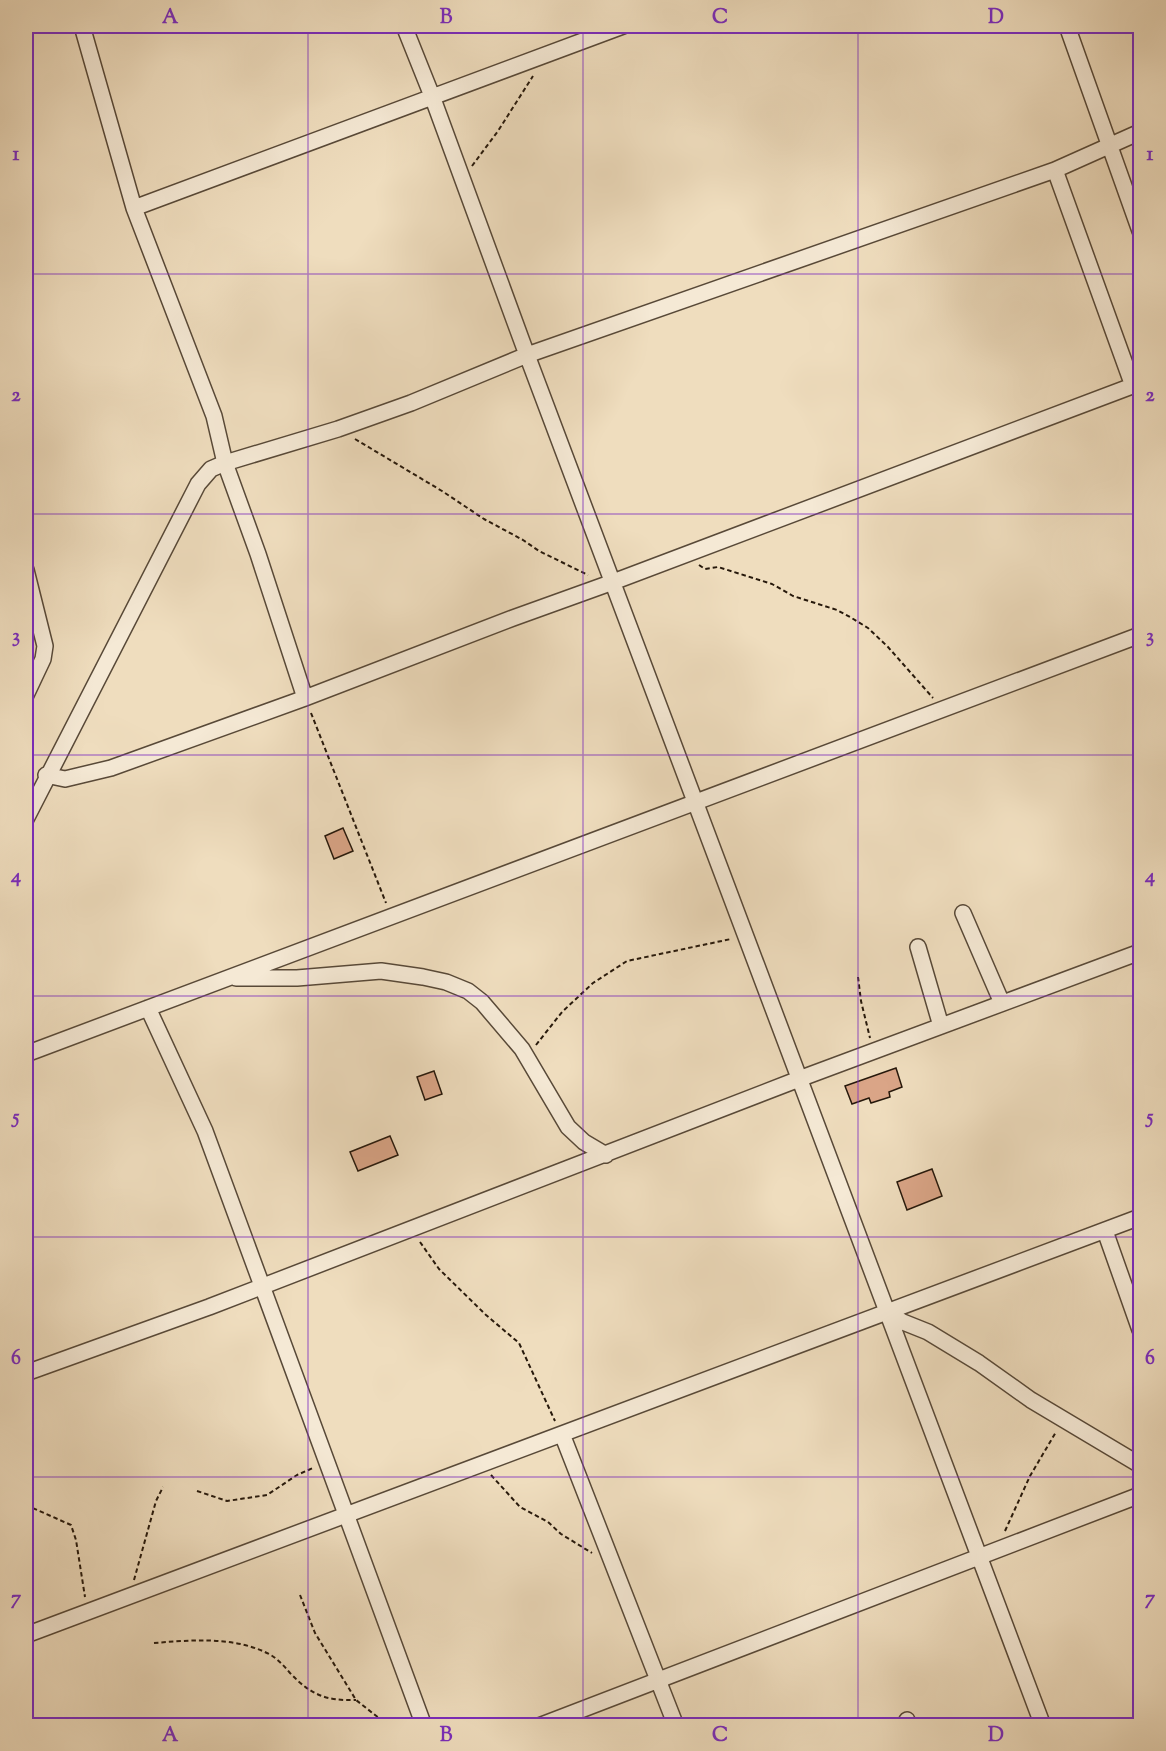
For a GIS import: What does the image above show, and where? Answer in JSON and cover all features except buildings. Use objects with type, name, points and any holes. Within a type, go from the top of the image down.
[{"type":"street","points":[[82,26],[134,208],[214,416],[225,462],[305,698]]},
{"type":"street","points":[[404,26],[462,176],[610,584],[695,802],[1043,1725]]},
{"type":"street","points":[[134,208],[623,26]]},
{"type":"street","points":[[1067,26],[1140,231]]},
{"type":"street","points":[[26,819],[46,776],[198,484],[211,468],[338,429],[411,403],[527,355],[1055,170],[1140,132]]},
{"type":"street","points":[[46,776],[65,779],[111,768],[305,698],[1137,385],[1055,170]]},
{"type":"street","points":[[26,570],[45,646],[43,659],[26,695]]},
{"type":"street","points":[[26,1054],[1140,635]]},
{"type":"street","points":[[963,913],[1002,1003]]},
{"type":"street","points":[[918,947],[941,1026]]},
{"type":"street","points":[[26,1373],[263,1286],[799,1079],[1140,952]]},
{"type":"street","points":[[229,978],[297,978],[381,971],[400,972],[446,982],[468,991],[482,1002],[527,1057],[568,1127],[584,1142],[606,1155]]},
{"type":"street","points":[[148,1008],[205,1131],[424,1725]]},
{"type":"street","points":[[26,1635],[1140,1217]]},
{"type":"street","points":[[1105,1231],[1140,1330]]},
{"type":"street","points":[[887,1312],[903,1322],[928,1332],[979,1363],[1031,1400],[1140,1465]]},
{"type":"street","points":[[562,1434],[676,1725]]},
{"type":"street","points":[[539,1725],[1140,1495]]},
{"type":"path","points":[[462,176],[482,154],[534,75]]},
{"type":"path","points":[[338,429],[538,551],[610,584]]},
{"type":"path","points":[[691,553],[702,568],[718,567],[772,584],[793,596],[837,610],[868,628],[943,709]]},
{"type":"path","points":[[305,698],[391,916]]},
{"type":"path","points":[[527,1057],[562,1012],[593,983],[627,961],[692,949],[745,935]]},
{"type":"path","points":[[858,977],[870,1038],[868,1053]]},
{"type":"path","points":[[411,1229],[439,1269],[522,1347],[562,1434]]},
{"type":"path","points":[[996,1550],[1030,1476],[1064,1420]]},
{"type":"path","points":[[197,1491],[228,1501],[267,1495],[302,1472],[328,1463]]},
{"type":"path","points":[[481,1464],[520,1507],[548,1522],[561,1534],[614,1568]]},
{"type":"path","points":[[132,1595],[145,1535],[163,1487]]},
{"type":"path","points":[[26,1505],[71,1525],[76,1540],[88,1611]]},
{"type":"path","points":[[300,1595],[315,1633],[356,1700],[389,1725]]},
{"type":"path","points":[[154,1643],[204,1639],[256,1649],[270,1654],[282,1663],[316,1694],[326,1699],[356,1700]]}]
